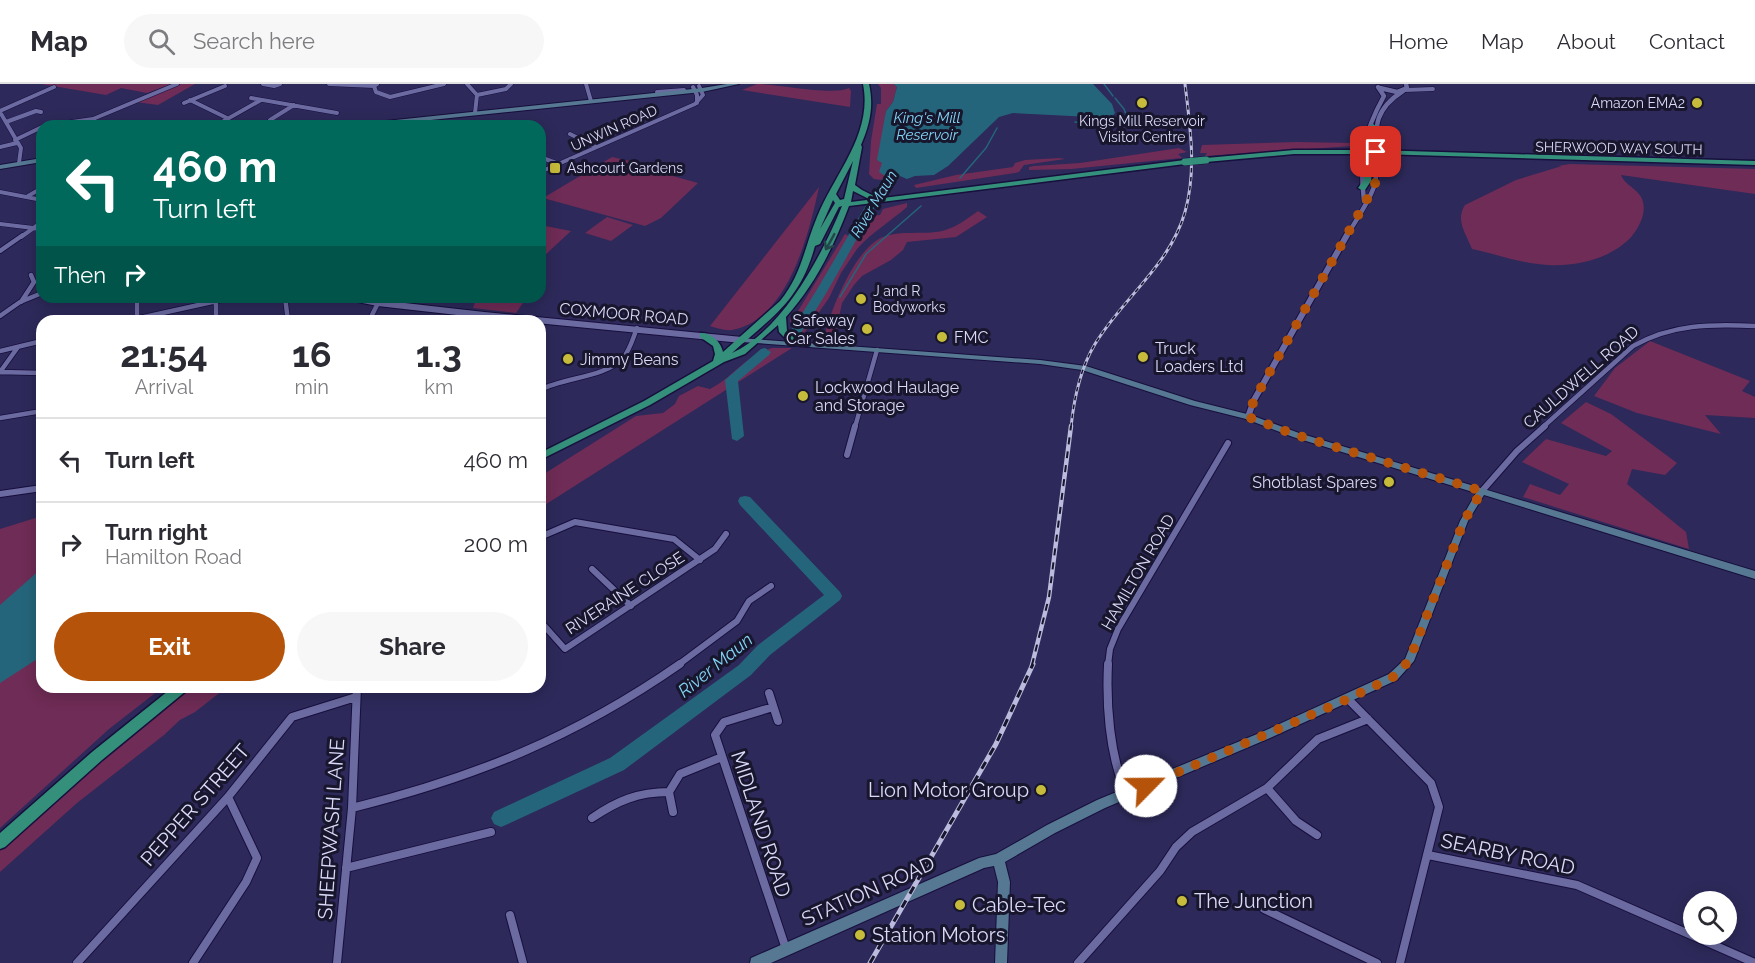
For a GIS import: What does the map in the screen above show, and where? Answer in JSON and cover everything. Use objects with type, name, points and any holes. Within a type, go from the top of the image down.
[{"type":"highway","points":[[811,252],[844,203],[852,186],[867,115],[866,84]]},
{"type":"highway","points":[[1362,188],[1367,181],[1370,133],[1374,126]]},
{"type":"highway","points":[[717,363],[744,351],[791,293],[806,268],[819,219],[860,141]]},
{"type":"highway","name":"SHERWOOD WAY SOUTH","points":[[844,203],[1262,154],[1755,163]]},
{"type":"highway","name":"SHERWOOD WAY SOUTH","points":[[1240,157],[1369,155],[1482,157]]},
{"type":"highway","points":[[838,225],[867,200],[852,186]]},
{"type":"highway","name":"SHERWOOD WAY SOUTH","points":[[867,200],[882,201],[926,193]]},
{"type":"highway","points":[[832,194],[844,203]]},
{"type":"highway","points":[[546,454],[647,403],[717,363],[782,317],[810,276],[838,225],[844,203]]},
{"type":"highway","points":[[782,317],[783,332],[789,342]]},
{"type":"highway","points":[[703,335],[717,345],[719,354],[717,363]]},
{"type":"highway","points":[[0,842],[97,756],[175,693]]},
{"type":"main road","points":[[421,120],[697,88],[712,84]]},
{"type":"main road","points":[[639,95],[736,84]]},
{"type":"main road","points":[[0,167],[36,161]]},
{"type":"main road","points":[[752,339],[1040,362],[1083,368],[1755,575]]},
{"type":"main road","name":"STATION ROAD","points":[[756,963],[983,862],[998,859],[1051,829],[1126,794],[1348,699],[1393,677],[1409,661],[1464,521],[1482,491]]},
{"type":"main road","points":[[998,859],[1004,882],[1001,963]]},
{"type":"street","points":[[86,120],[177,84]]},
{"type":"street","points":[[263,84],[274,86],[280,84]]},
{"type":"street","points":[[329,84],[376,85],[378,94],[390,97],[444,84]]},
{"type":"street","points":[[467,84],[477,95],[476,113]]},
{"type":"street","points":[[477,95],[506,89],[511,84]]},
{"type":"street","points":[[586,84],[591,101]]},
{"type":"street","points":[[1374,126],[1387,101],[1404,91],[1407,88],[1406,84]]},
{"type":"street","points":[[1376,86],[1390,91],[1433,88],[1413,84]]},
{"type":"street","points":[[184,103],[225,86]]},
{"type":"street","points":[[1248,417],[1254,400],[1375,185],[1365,130],[1384,96],[1376,86]]},
{"type":"street","points":[[19,163],[21,148],[0,112],[54,87]]},
{"type":"street","points":[[696,103],[703,95],[697,88]]},
{"type":"street","points":[[696,103],[697,88]]},
{"type":"street","points":[[250,98],[337,113]]},
{"type":"street","points":[[190,100],[227,118]]},
{"type":"street","points":[[224,120],[261,100]]},
{"type":"street","name":"UNWIN ROAD","points":[[546,169],[696,103]]},
{"type":"street","points":[[270,120],[294,105]]},
{"type":"street","points":[[0,128],[36,111],[41,112]]},
{"type":"street","points":[[0,147],[16,142],[36,130]]},
{"type":"street","points":[[570,134],[596,147]]},
{"type":"street","points":[[546,159],[558,164]]},
{"type":"street","points":[[1362,188],[1364,201]]},
{"type":"street","points":[[28,196],[36,191]]},
{"type":"street","points":[[0,192],[36,198]]},
{"type":"street","points":[[0,224],[36,228]]},
{"type":"street","points":[[0,251],[36,226]]},
{"type":"street","points":[[20,302],[34,282],[31,275]]},
{"type":"street","points":[[0,316],[20,302],[36,295]]},
{"type":"street","points":[[152,315],[211,303]]},
{"type":"street","points":[[372,315],[378,303]]},
{"type":"street","name":"COXMOOR ROAD","points":[[378,303],[484,315]]},
{"type":"street","name":"COXMOOR ROAD","points":[[546,320],[752,339]]},
{"type":"street","name":"CAULDWELL ROAD","points":[[1482,491],[1517,451],[1647,336],[1691,325],[1755,326]]},
{"type":"street","points":[[546,387],[615,365],[624,358],[637,328]]},
{"type":"street","points":[[0,351],[36,343]]},
{"type":"street","points":[[0,372],[19,347]]},
{"type":"street","points":[[847,455],[877,350]]},
{"type":"street","points":[[0,372],[36,373]]},
{"type":"street","points":[[0,418],[36,412]]},
{"type":"street","name":"HAMILTON ROAD","points":[[1126,794],[1120,783],[1112,727],[1108,654],[1118,629],[1228,443]]},
{"type":"street","points":[[0,494],[36,489]]},
{"type":"street","points":[[546,534],[575,522],[674,539],[700,560]]},
{"type":"street","name":"RIVERAINE CLOSE","points":[[546,628],[565,649],[700,560],[715,549],[726,534]]},
{"type":"street","points":[[592,569],[631,606]]},
{"type":"street","points":[[352,808],[400,796],[480,771],[558,738],[640,692],[706,646],[737,621],[750,601],[771,586]]},
{"type":"street","points":[[763,591],[771,598]]},
{"type":"street","name":"SHEEPWASH LANE","points":[[337,963],[352,808],[356,693]]},
{"type":"street","points":[[769,693],[778,721]]},
{"type":"street","name":"PEPPER STREET","points":[[76,963],[228,797],[292,717],[356,697]]},
{"type":"street","name":"SEARBY ROAD","points":[[1348,699],[1431,783],[1439,807],[1428,855],[1577,885],[1755,963]]},
{"type":"street","name":"MIDLAND ROAD","points":[[773,707],[724,722],[715,735],[786,950]]},
{"type":"street","points":[[1078,963],[1160,871],[1176,847],[1192,832],[1267,788],[1318,739],[1368,719]]},
{"type":"street","points":[[674,812],[669,792],[680,774],[722,757]]},
{"type":"street","points":[[1267,788],[1296,821],[1317,835]]},
{"type":"street","points":[[592,818],[619,800],[643,791],[669,792]]},
{"type":"street","points":[[193,963],[246,882],[257,858],[228,797]]},
{"type":"street","points":[[346,868],[490,832]]},
{"type":"street","points":[[1400,963],[1428,855]]},
{"type":"street","points":[[1264,909],[1377,963]]},
{"type":"street","points":[[510,915],[523,963]]},
{"type":"shaded area","points":[[41,84],[171,84],[147,93],[121,88],[106,95]]},
{"type":"shaded area","points":[[181,84],[195,84],[158,105],[136,102]]},
{"type":"shaded area","points":[[757,84],[831,91],[849,88],[851,91],[850,107],[742,90]]},
{"type":"shaded area","points":[[878,84],[894,84],[897,87],[893,102],[886,111],[882,163],[886,176],[881,180],[874,179],[869,174],[877,104],[881,104],[881,88]]},
{"type":"shaded area","points":[[1353,143],[1353,146],[1205,156],[1207,153],[1200,153],[1202,145]]},
{"type":"shaded area","points":[[1179,148],[1187,152],[1178,154],[1182,158],[1071,169],[1029,170],[1029,167],[1034,166],[1080,163]]},
{"type":"shaded area","points":[[612,157],[665,169],[673,176],[698,183],[661,218],[645,226],[546,199],[546,196]]},
{"type":"shaded area","points":[[1065,159],[1024,165],[1019,172],[1015,173],[916,188],[914,185],[956,175],[1013,167],[1015,163],[1025,160]]},
{"type":"shaded area","points":[[1570,164],[1755,169],[1755,194],[1621,175],[1636,191],[1644,207],[1643,216],[1632,236],[1615,250],[1582,263],[1548,265],[1519,261],[1472,249],[1461,222],[1465,205],[1516,180]]},
{"type":"shaded area","points":[[819,187],[802,250],[782,293],[768,310],[751,323],[732,330],[710,326]]},
{"type":"shaded area","points":[[907,203],[907,207],[857,249],[841,273],[829,298],[803,335],[795,331],[790,318],[798,311],[845,234],[851,237],[862,216],[880,215],[883,209]]},
{"type":"shaded area","points":[[978,211],[987,217],[956,237],[907,242],[903,250],[891,260],[862,276],[842,303],[835,336],[824,338],[845,282],[873,243],[890,235],[947,230]]},
{"type":"shaded area","points":[[607,217],[633,225],[611,241],[585,233]]},
{"type":"shaded area","points":[[546,226],[571,231],[546,254]]},
{"type":"shaded area","points":[[475,303],[523,303],[516,313],[473,308]]},
{"type":"shaded area","points":[[1650,341],[1750,381],[1742,391],[1755,397],[1755,418],[1705,415],[1721,434],[1637,413],[1594,396],[1615,368]]},
{"type":"shaded area","points":[[772,348],[792,348],[546,504],[547,472],[636,416],[663,413],[675,404],[679,396],[698,386],[710,389],[726,379],[746,361]]},
{"type":"shaded area","points":[[1586,402],[1611,414],[1677,463],[1665,475],[1632,469],[1627,484],[1686,532],[1689,549],[1523,497],[1530,484],[1560,495],[1569,484],[1522,462],[1546,439],[1606,456],[1612,451],[1561,423]]},
{"type":"shaded area","points":[[36,518],[36,693],[155,693],[109,729],[0,828],[0,529]]},
{"type":"shaded area","points":[[184,693],[219,693],[195,712],[180,720],[77,803],[0,872],[0,849],[46,806]]},
{"type":"water","name":"King's Mill Reservoir","points":[[894,84],[1093,84],[1112,104],[1115,113],[1111,118],[1013,113],[999,117],[948,166],[934,175],[907,179],[900,176],[898,180],[888,178],[879,172],[882,163],[877,160],[886,111],[893,102],[897,87]]},
{"type":"water","points":[[36,573],[36,660],[0,683],[0,605]]},
{"type":"waterway","points":[[1104,84],[1113,96]]},
{"type":"waterway","points":[[1096,125],[1117,125],[1128,119],[1124,109],[1115,98]]},
{"type":"waterway","points":[[1075,122],[1090,124]]},
{"type":"waterway","points":[[960,178],[986,148],[997,128]]},
{"type":"waterway","name":"River Maun","points":[[797,330],[822,293],[878,191],[899,161]]},
{"type":"waterway","points":[[840,297],[866,254],[921,206]]},
{"type":"waterway","name":"River Maun","points":[[737,436],[731,380],[765,352]]},
{"type":"waterway","name":"River Maun","points":[[501,818],[617,764],[745,670],[764,650],[834,596],[745,501]]},
{"type":"railway","points":[[1071,427],[1078,384],[1095,344],[1169,249],[1185,212],[1192,164],[1185,84]]},
{"type":"railway","points":[[1032,665],[1049,597],[1071,426]]},
{"type":"railway","points":[[870,963],[996,744],[1033,664]]},
{"type":"place","name":"Kings Mill Reservoir Visitor Centre","points":[[1142,103]]},
{"type":"place","name":"Amazon EMA2","points":[[1697,103]]},
{"type":"place","name":"Ashcourt Gardens","points":[[555,168]]},
{"type":"place","name":"J and R Bodyworks","points":[[861,299]]},
{"type":"place","name":"Safeway Car Sales","points":[[867,329]]},
{"type":"place","name":"FMC","points":[[942,337]]},
{"type":"place","name":"Truck Loaders Ltd","points":[[1143,357]]},
{"type":"place","name":"Jimmy Beans","points":[[568,359]]},
{"type":"place","name":"Lockwood Haulage and Storage","points":[[803,396]]},
{"type":"place","name":"Shotblast Spares","points":[[1389,482]]},
{"type":"place","name":"Lion Motor Group","points":[[1041,790]]},
{"type":"place","name":"The Junction","points":[[1182,901]]},
{"type":"place","name":"Cable-Tec","points":[[960,905]]},
{"type":"place","name":"Station Motors","points":[[860,935]]},
{"type":"route","points":[[1146,786],[1348,699],[1393,677],[1409,661],[1464,521],[1482,491],[1296,435],[1248,417],[1254,400],[1375,185],[1376,152]]}]
